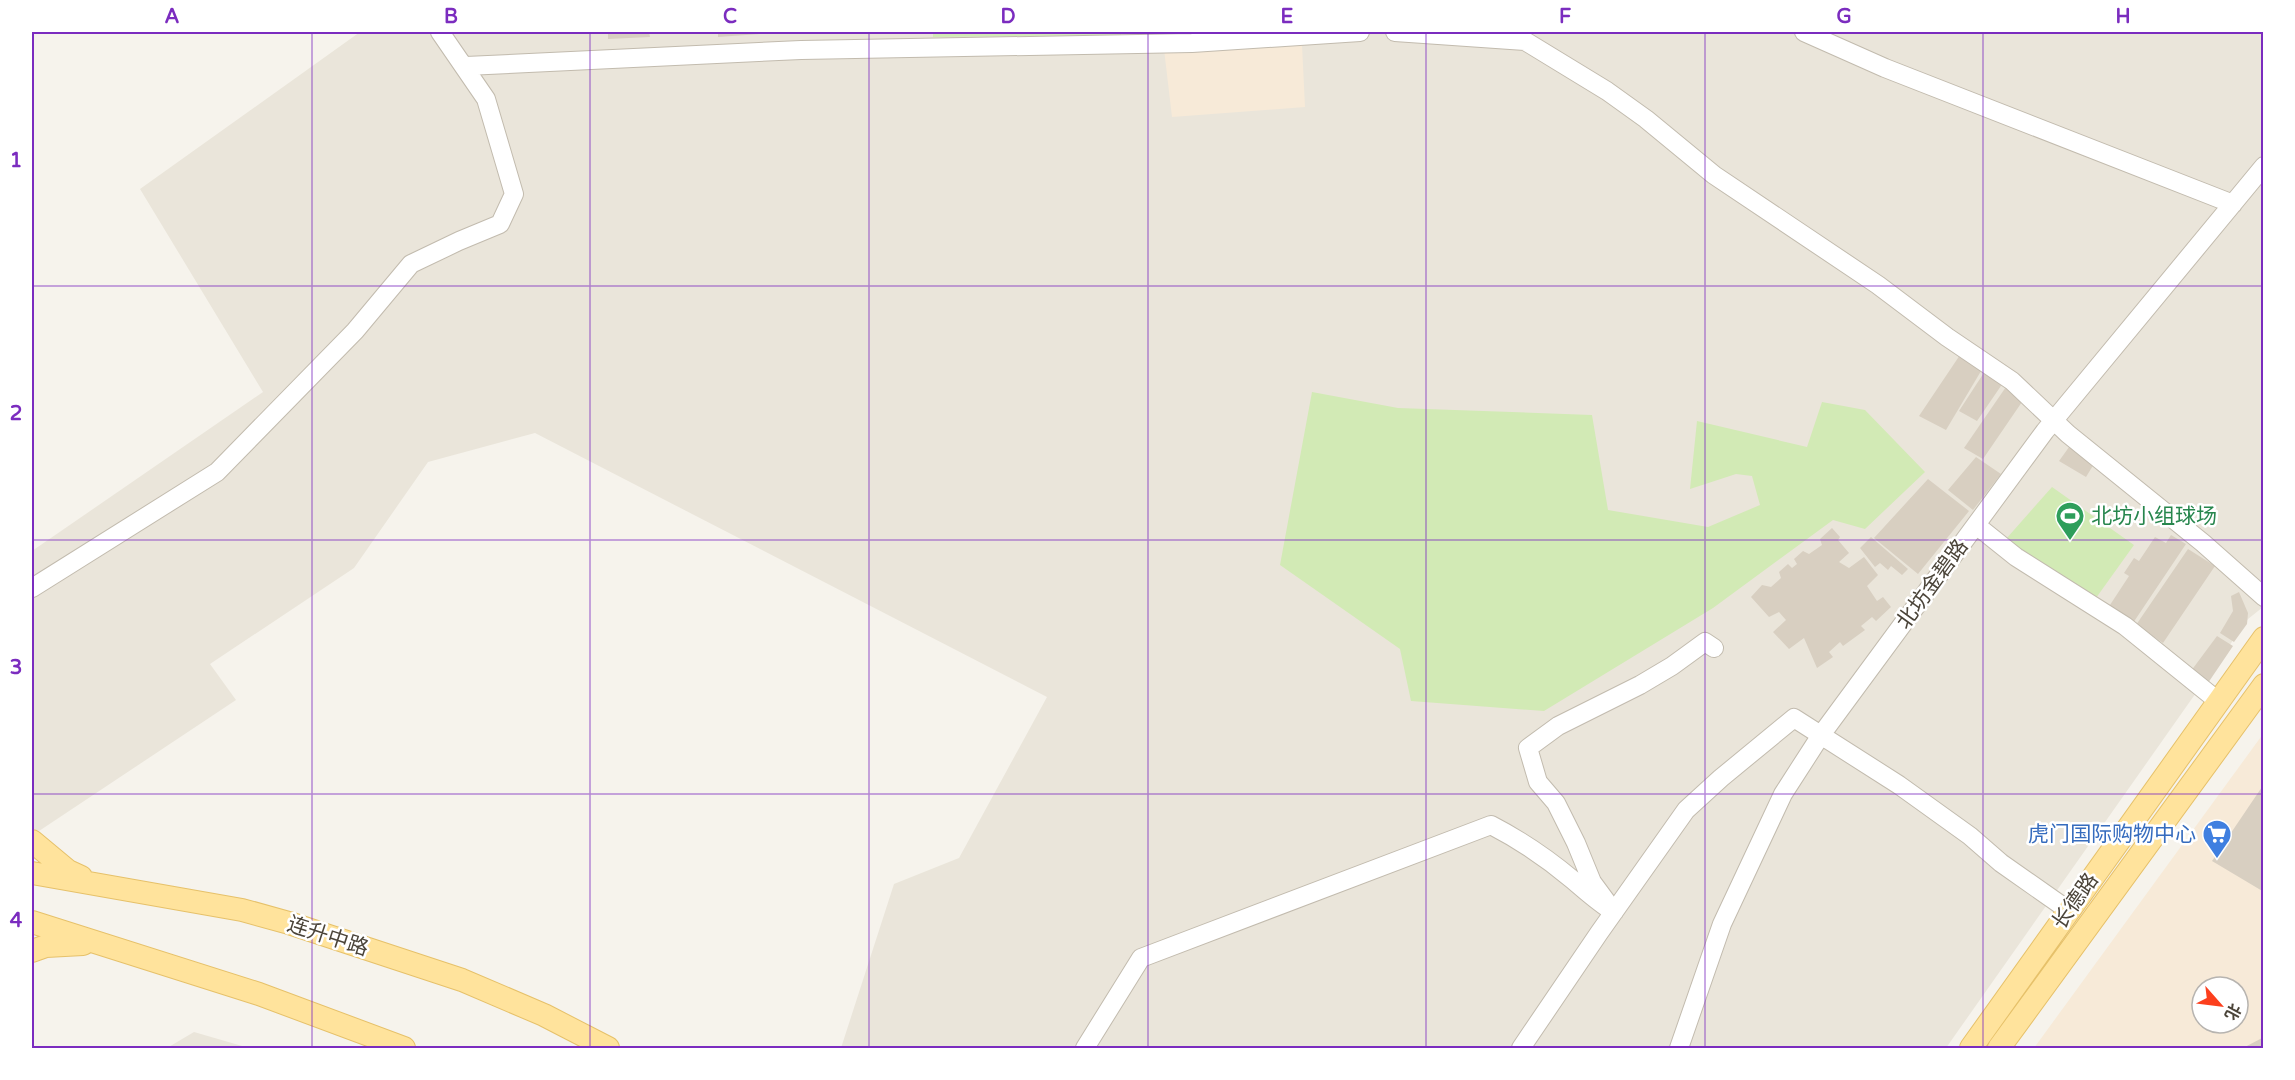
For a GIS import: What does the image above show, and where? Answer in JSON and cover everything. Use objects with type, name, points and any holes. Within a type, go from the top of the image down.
[{"type":"main road","name":"长德路","points":[[1971,1048],[2264,638]]},
{"type":"main road","name":"长德路","points":[[1999,1048],[2264,685]]},
{"type":"main road","points":[[32,841],[68,871],[99,884]]},
{"type":"main road","name":"连升中路","points":[[32,873],[242,910],[289,923],[462,980],[544,1015],[608,1048]]},
{"type":"main road","points":[[32,922],[259,994],[404,1048]]},
{"type":"main road","points":[[32,951],[46,946],[103,944]]},
{"type":"street","points":[[32,588],[217,472],[355,332],[411,264],[500,224],[514,194],[486,99],[466,66],[440,32]]},
{"type":"street","points":[[466,66],[801,50],[1192,43],[1226,36],[1359,32]]},
{"type":"street","points":[[1395,32],[1525,41],[1607,91],[1646,118],[1714,175],[1878,285],[1947,337],[2012,381],[2068,434],[2177,521],[2264,597]]},
{"type":"street","points":[[1804,32],[1885,68],[2233,204]]},
{"type":"street","name":"北坊金碧路","points":[[1678,1048],[1722,924],[1784,794],[1821,735],[2055,420],[2264,166]]},
{"type":"street","points":[[1976,525],[2016,557],[2125,626],[2218,701]]},
{"type":"street","points":[[1614,912],[1592,882],[1556,803],[1538,782],[1528,748],[1558,726],[1640,685],[1672,666],[1705,642],[1714,648]]},
{"type":"street","points":[[1521,1048],[1686,810],[1794,718],[1906,790],[1970,836],[2001,863],[2068,910]]},
{"type":"street","points":[[1085,1048],[1141,958],[1491,825],[1518,838],[1573,880],[1593,899],[1614,912]]},
{"type":"shaded area","points":[[360,32],[2263,32],[2263,607],[2248,619],[1946,1048],[841,1048],[894,884],[959,858],[1047,697],[535,433],[428,462],[354,568],[210,664],[236,700],[36,833],[32,826],[32,551],[263,392],[140,189]]},
{"type":"shaded area","points":[[1302,45],[1305,107],[1172,117],[1164,49]]},
{"type":"shaded area","name":"虎门国际购物中心","points":[[2263,734],[2263,1048],[2034,1048]]},
{"type":"shaded area","points":[[194,1032],[249,1048],[167,1048]]},
{"type":"green space","points":[[933,32],[1121,32],[1121,35],[933,37]]},
{"type":"green space","points":[[1312,392],[1398,408],[1592,415],[1608,510],[1708,527],[1760,505],[1752,476],[1736,474],[1690,489],[1697,421],[1807,447],[1822,402],[1865,410],[1925,472],[1865,529],[1833,520],[1713,608],[1544,711],[1411,701],[1400,649],[1280,565]]},
{"type":"green space","name":"北坊小组球场","points":[[2052,487],[2134,545],[2096,598],[2006,539]]},
{"type":"building","points":[[608,32],[649,32],[650,37],[608,39]]},
{"type":"building","points":[[718,32],[760,32],[760,34],[718,37]]},
{"type":"building","points":[[1962,352],[1984,366],[1946,430],[1919,416]]},
{"type":"building","points":[[1987,368],[2005,380],[1977,421],[1959,411]]},
{"type":"building","points":[[2008,384],[2024,399],[1983,459],[1964,448]]},
{"type":"building","points":[[2072,443],[2097,459],[2086,477],[2059,461]]},
{"type":"building","points":[[1976,457],[2001,474],[1973,510],[1948,490]]},
{"type":"building","points":[[1928,479],[1969,511],[1918,574],[1874,538]]},
{"type":"building","points":[[1832,528],[1849,553],[1839,562],[1849,568],[1864,557],[1878,575],[1867,586],[1877,601],[1883,597],[1891,607],[1876,621],[1872,617],[1861,626],[1865,630],[1843,646],[1840,642],[1829,652],[1833,657],[1817,668],[1804,638],[1789,649],[1773,632],[1786,620],[1779,612],[1769,617],[1751,597],[1762,585],[1771,587],[1781,578],[1779,572],[1788,564],[1792,568],[1797,564],[1794,559],[1803,551],[1809,554],[1822,545],[1820,539]]},
{"type":"building","points":[[2171,535],[2186,544],[2133,623],[2108,608],[2129,576],[2124,573],[2134,558],[2139,561],[2155,537],[2166,543]]},
{"type":"building","points":[[1871,537],[1908,569],[1902,575],[1891,566],[1888,570],[1880,563],[1875,567],[1860,548]]},
{"type":"building","points":[[2188,549],[2215,566],[2163,643],[2136,625]]},
{"type":"building","points":[[2239,592],[2248,613],[2247,624],[2234,642],[2220,633],[2233,611],[2231,596]]},
{"type":"building","points":[[2217,636],[2233,646],[2208,683],[2191,671]]},
{"type":"building","points":[[2264,784],[2264,892],[2212,861]]},
{"type":"building","points":[[2264,1037],[2264,1048],[2243,1048]]},
{"type":"place","name":"北坊小组球场","points":[[2070,542]]},
{"type":"place","name":"虎门国际购物中心","points":[[2217,860]]}]
